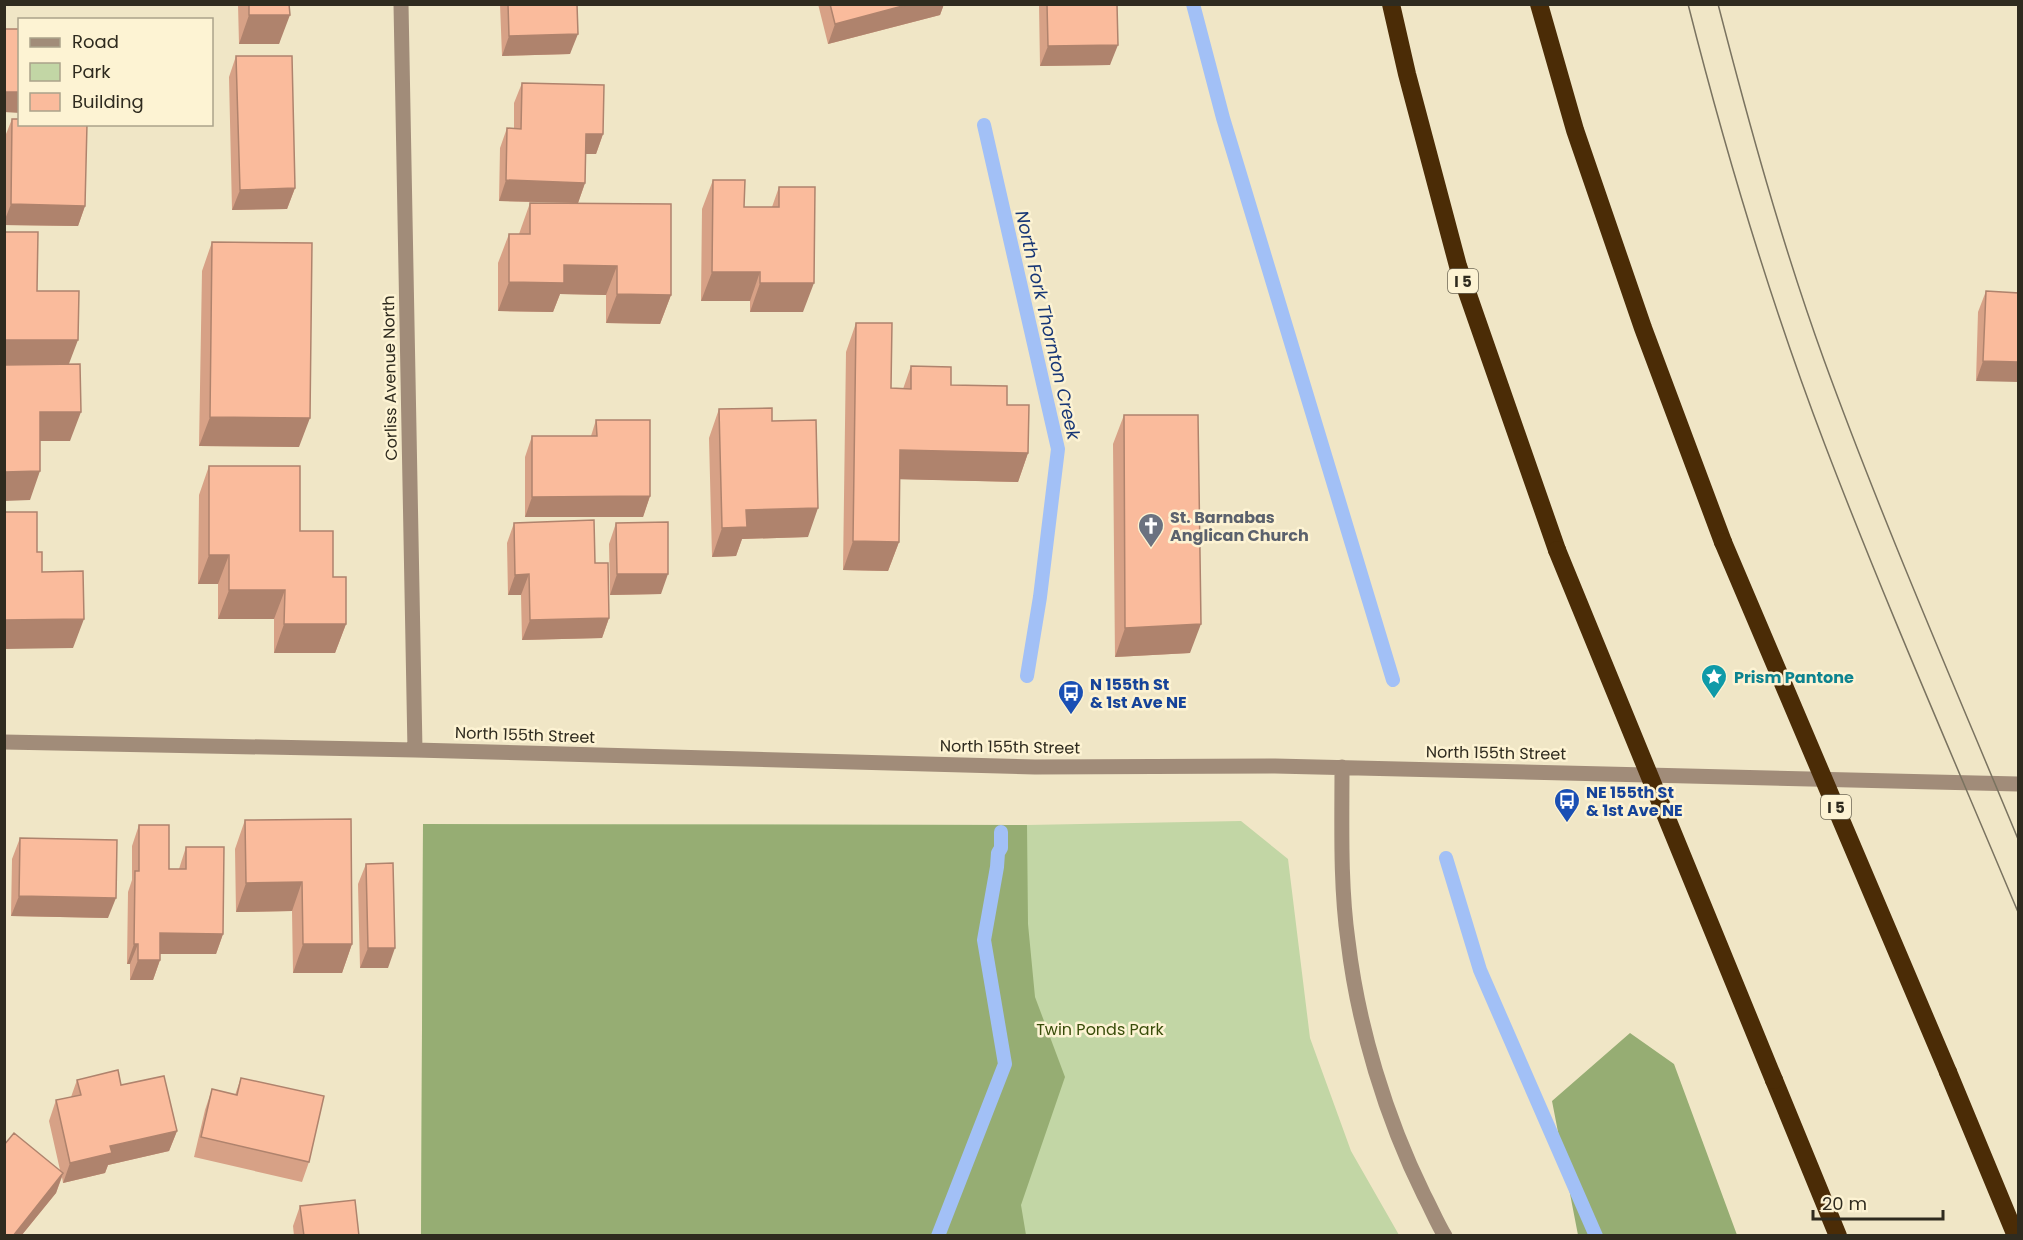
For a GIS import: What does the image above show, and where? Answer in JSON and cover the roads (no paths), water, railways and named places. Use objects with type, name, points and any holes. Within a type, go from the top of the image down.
[{"type":"highway","name":"I 5","points":[[1391,4],[1407,74],[1458,266],[1557,550],[1838,1236]]},
{"type":"highway","name":"I 5","points":[[1539,4],[1575,130],[1643,328],[1723,542],[2016,1236]]},
{"type":"street","name":"Corliss Avenue North","points":[[401,4],[415,750]]},
{"type":"street","name":"North 155th Street","points":[[4,742],[415,750],[1035,767],[1342,768],[2017,784]]},
{"type":"street","points":[[1342,768],[1342,856],[1347,941],[1356,989],[1385,1100],[1410,1166],[1445,1236]]},
{"type":"waterway","points":[[1193,4],[1223,118],[1393,680]]},
{"type":"waterway","name":"North Fork Thornton Creek","points":[[984,125],[1058,449],[1040,597],[1027,676]]},
{"type":"waterway","name":"North Fork Thornton Creek","points":[[938,1236],[1005,1064],[984,940],[998,853],[1001,848],[1001,832]]},
{"type":"waterway","points":[[1446,858],[1480,970],[1596,1236]]},
{"type":"tram line","points":[[1688,4],[1750,227],[1805,391],[1871,562],[2018,912]]},
{"type":"tram line","points":[[1718,4],[1767,184],[1824,360],[1894,541],[2018,839]]},
{"type":"place","name":"St. Barnabas Anglican Church","points":[[1151,549]]},
{"type":"place","name":"Prism Pantone","points":[[1714,700]]},
{"type":"place","name":"N 155th St & 1st Ave NE","points":[[1071,716]]},
{"type":"place","name":"NE 155th St & 1st Ave NE","points":[[1567,824]]},
{"type":"park label","name":"Twin Ponds Park","points":[[1100,1029]]}]
